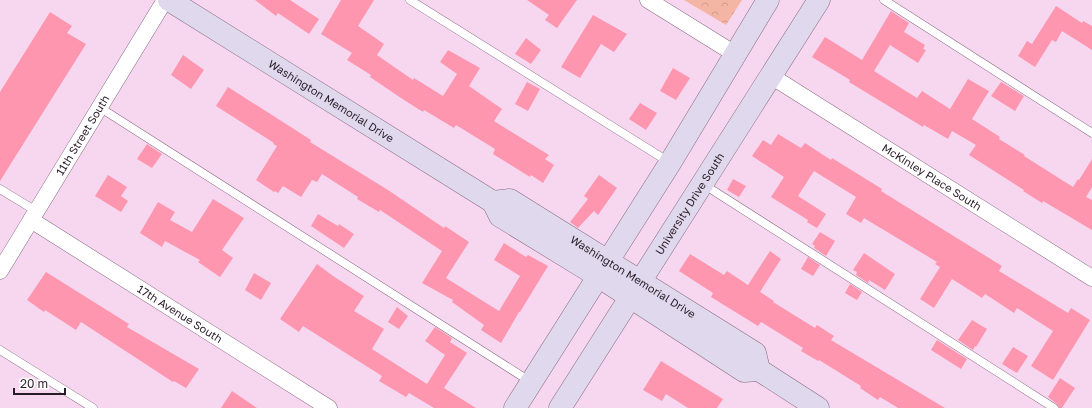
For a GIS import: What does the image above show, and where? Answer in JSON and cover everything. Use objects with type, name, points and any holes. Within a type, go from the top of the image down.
[{"type":"main road","name":"Washington Memorial Drive","points":[[169,0],[493,202],[500,216],[603,268],[635,289],[744,371],[759,370],[818,408]]},
{"type":"main road","points":[[515,408],[670,163],[768,0]]},
{"type":"main road","name":"University Drive South","points":[[565,406],[635,289],[819,0]]},
{"type":"street","name":"11th Street South","points":[[0,271],[165,0]]},
{"type":"street","points":[[648,0],[735,54]]},
{"type":"street","name":"McKinley Place South","points":[[771,76],[1092,278]]},
{"type":"street","name":"17th Avenue South","points":[[33,216],[329,408]]},
{"type":"lane","points":[[410,0],[670,163]]},
{"type":"lane","points":[[884,0],[1092,132]]},
{"type":"lane","points":[[99,108],[531,382]]},
{"type":"lane","points":[[702,184],[1054,408]]},
{"type":"lane","points":[[0,189],[33,216]]},
{"type":"lane","points":[[0,350],[93,408]]},
{"type":"green space","points":[[684,0],[742,0],[726,25]]},
{"type":"building","points":[[255,0],[290,0],[319,19],[309,34],[278,13],[276,16]]},
{"type":"building","points":[[341,0],[374,0],[358,26],[384,44],[377,55],[413,80],[414,78],[443,96],[457,74],[440,62],[448,50],[480,68],[469,86],[502,109],[494,121],[549,155],[545,159],[554,165],[543,183],[531,175],[530,177],[493,154],[495,149],[456,125],[454,128],[424,110],[423,112],[347,60],[352,53],[321,34]]},
{"type":"building","points":[[527,0],[577,0],[557,28],[545,20],[549,15]]},
{"type":"building","points":[[1056,6],[1082,23],[1083,21],[1092,26],[1092,50],[1062,31],[1056,42],[1052,40],[1035,67],[1018,56],[1027,41],[1032,44]]},
{"type":"building","points":[[891,11],[909,23],[904,32],[925,45],[923,49],[926,50],[918,63],[890,45],[874,71],[917,98],[922,91],[950,109],[968,79],[989,91],[972,119],[1000,137],[999,139],[1025,155],[1024,156],[1073,187],[1092,159],[1092,187],[1086,197],[1092,200],[1092,230],[1043,201],[1042,203],[969,155],[976,145],[952,131],[948,139],[924,125],[923,127],[849,82],[850,80],[812,57],[825,37],[862,60]]},
{"type":"building","points":[[50,12],[72,26],[67,33],[86,44],[0,181],[0,92]]},
{"type":"building","points":[[593,15],[627,34],[614,52],[601,44],[580,78],[561,67]]},
{"type":"building","points":[[526,38],[541,50],[531,64],[515,54]]},
{"type":"building","points":[[183,55],[204,70],[191,89],[171,75]]},
{"type":"building","points":[[673,68],[690,78],[676,100],[660,91]]},
{"type":"building","points":[[527,82],[540,89],[528,111],[515,104]]},
{"type":"building","points":[[1001,82],[1024,96],[1015,111],[991,96]]},
{"type":"building","points":[[228,87],[311,140],[310,142],[388,190],[444,228],[445,226],[469,242],[446,278],[499,311],[520,276],[494,260],[504,243],[526,257],[528,255],[548,266],[501,343],[481,330],[484,325],[452,302],[453,300],[422,283],[442,251],[380,210],[379,212],[357,199],[358,197],[322,174],[317,182],[312,180],[301,197],[283,186],[278,193],[275,191],[274,192],[256,180],[277,146],[216,106]]},
{"type":"building","points":[[640,103],[657,113],[646,130],[629,119]]},
{"type":"building","points":[[778,134],[801,148],[805,143],[831,160],[832,158],[882,189],[881,191],[1002,266],[999,271],[1068,313],[1071,308],[1090,320],[1053,380],[1031,366],[1053,331],[1017,308],[1014,313],[985,294],[982,298],[952,279],[934,308],[920,299],[940,267],[935,264],[937,262],[864,218],[861,223],[846,214],[856,197],[814,171],[798,196],[826,214],[817,228],[807,222],[808,220],[771,197],[784,177],[752,156],[763,140],[771,145]]},
{"type":"building","points":[[147,144],[162,154],[152,168],[137,159]]},
{"type":"building","points":[[108,175],[127,187],[121,196],[128,201],[121,212],[95,196]]},
{"type":"building","points":[[599,175],[617,188],[598,215],[594,211],[578,228],[570,222],[588,199],[584,196]]},
{"type":"building","points":[[733,179],[746,186],[739,197],[727,190]]},
{"type":"building","points":[[213,199],[244,218],[222,250],[233,258],[220,277],[198,262],[200,260],[165,241],[162,247],[140,233],[158,202],[175,212],[170,220],[192,232]]},
{"type":"building","points":[[318,214],[338,226],[339,224],[354,234],[344,248],[311,226]]},
{"type":"building","points":[[820,232],[835,241],[826,256],[814,248],[815,246],[812,244]]},
{"type":"building","points":[[770,251],[781,259],[760,292],[774,301],[773,302],[815,328],[817,325],[834,336],[831,340],[945,408],[898,408],[880,397],[878,400],[860,388],[861,386],[819,360],[818,361],[801,351],[803,348],[761,322],[758,326],[711,297],[713,293],[679,271],[690,254],[724,275],[727,271],[748,285]]},
{"type":"building","points":[[864,253],[895,274],[885,290],[869,280],[868,283],[856,275],[857,272],[853,270]]},
{"type":"building","points":[[808,257],[820,265],[813,276],[801,269]]},
{"type":"building","points":[[317,264],[364,296],[354,311],[384,329],[372,349],[427,384],[445,355],[425,341],[435,327],[452,338],[450,342],[467,353],[444,388],[476,408],[434,408],[409,393],[406,397],[379,381],[382,376],[303,326],[299,332],[280,319]]},
{"type":"building","points":[[46,272],[129,324],[127,327],[199,369],[186,388],[174,381],[173,382],[81,322],[76,330],[45,310],[44,312],[27,300]]},
{"type":"building","points":[[254,273],[271,283],[261,300],[245,290]]},
{"type":"building","points":[[850,284],[862,292],[857,300],[845,293]]},
{"type":"building","points":[[397,307],[408,316],[399,329],[388,322]]},
{"type":"building","points":[[972,320],[987,329],[973,350],[958,340]]},
{"type":"building","points":[[937,340],[967,359],[961,369],[931,350]]},
{"type":"building","points":[[1013,347],[1028,356],[1017,373],[1002,364]]},
{"type":"building","points":[[661,361],[723,399],[717,408],[688,408],[666,394],[662,401],[643,390]]},
{"type":"building","points":[[1060,378],[1075,388],[1062,408],[1059,408],[1057,404],[1048,397]]},
{"type":"building","points":[[232,391],[257,408],[221,408]]}]
